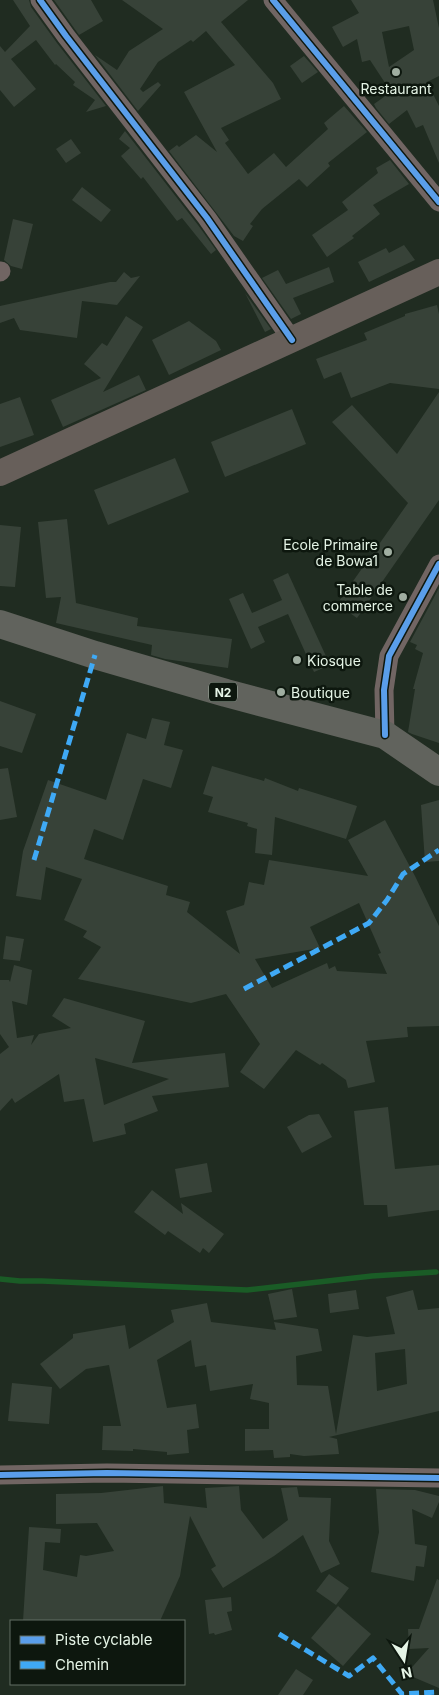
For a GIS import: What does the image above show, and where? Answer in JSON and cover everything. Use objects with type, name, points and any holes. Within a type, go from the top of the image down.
[{"type":"highway","name":"N2","points":[[0,624],[226,693],[385,735],[439,772]]},
{"type":"main road","points":[[0,473],[439,272]]},
{"type":"street","points":[[40,0],[207,218],[292,340]]},
{"type":"street","points":[[274,0],[439,202]]},
{"type":"street","points":[[385,735],[384,690],[389,656],[439,564]]},
{"type":"street","points":[[0,1474],[107,1473],[439,1478]]},
{"type":"building","points":[[13,0],[29,0],[31,7],[57,43],[106,106],[86,112],[95,100],[73,85],[75,82],[55,65],[36,40],[11,59],[36,89],[14,107],[0,90],[0,46],[5,52],[30,26]]},
{"type":"building","points":[[54,0],[91,0],[103,21],[79,35]]},
{"type":"building","points":[[122,0],[248,0],[221,22],[273,83],[281,99],[221,128],[229,140],[225,143],[248,174],[274,153],[286,167],[328,129],[324,123],[344,106],[367,132],[328,163],[330,166],[307,187],[299,179],[262,209],[250,224],[253,226],[243,241],[234,236],[169,151],[177,145],[179,147],[196,135],[217,152],[184,92],[235,65],[206,31],[193,42],[191,40],[158,62],[140,89],[143,92],[158,82],[161,85],[138,111],[95,55],[117,70],[129,51],[163,29]]},
{"type":"building","points":[[351,0],[433,0],[439,28],[439,76],[427,82],[439,106],[439,163],[423,125],[416,128],[407,110],[389,124],[376,108],[374,104],[391,92],[370,60],[362,62],[357,39],[343,47],[332,27],[359,13]],"holes":[[[409,26],[414,50],[389,67],[382,32]]]},
{"type":"building","points":[[304,56],[318,72],[302,83],[290,66]]},
{"type":"building","points":[[125,131],[216,250],[211,254],[182,218],[177,221],[143,177],[141,179],[121,156],[130,148],[119,139]]},
{"type":"building","points":[[71,139],[81,153],[66,163],[56,149]]},
{"type":"building","points":[[390,160],[409,184],[373,205],[380,214],[352,236],[354,238],[327,257],[312,235],[348,210],[342,202],[378,173],[376,168]]},
{"type":"building","points":[[82,187],[111,210],[101,222],[72,200]]},
{"type":"building","points":[[13,219],[33,224],[22,269],[11,266],[4,260]]},
{"type":"building","points":[[404,245],[415,260],[369,282],[358,262],[386,248],[389,253]]},
{"type":"building","points":[[329,267],[334,282],[293,298],[301,314],[291,319],[262,278],[278,270],[286,284]]},
{"type":"building","points":[[124,272],[131,278],[140,276],[117,305],[82,301],[77,338],[20,330],[14,318],[0,323],[0,306],[116,282]]},
{"type":"building","points":[[245,293],[271,329],[265,332]]},
{"type":"building","points":[[437,305],[439,314],[439,389],[390,383],[351,398],[341,372],[324,379],[316,359],[367,340],[364,333],[405,316],[405,314]]},
{"type":"building","points":[[126,316],[143,327],[103,392],[139,375],[146,390],[63,427],[51,400],[101,378],[84,364],[102,343],[107,346]]},
{"type":"building","points":[[189,321],[216,341],[221,350],[169,375],[152,340]]},
{"type":"building","points":[[439,392],[439,500],[357,618],[337,604],[408,503],[332,422],[352,405],[397,454]]},
{"type":"building","points":[[20,397],[34,435],[0,447],[0,404]]},
{"type":"building","points":[[292,409],[306,444],[225,477],[211,442]]},
{"type":"building","points":[[175,458],[189,492],[108,525],[94,490]]},
{"type":"building","points":[[67,519],[76,603],[138,618],[137,626],[232,639],[228,668],[165,659],[151,655],[152,645],[56,623],[61,597],[46,598],[38,522]]},
{"type":"building","points":[[0,525],[21,527],[15,587],[0,586]]},
{"type":"building","points":[[288,573],[330,665],[314,672],[288,614],[258,627],[265,642],[251,649],[229,599],[243,593],[252,613],[282,600],[273,580]]},
{"type":"building","points":[[439,588],[439,743],[408,732],[415,689],[413,689],[423,653],[415,649],[417,645],[410,642]]},
{"type":"building","points":[[0,701],[36,714],[22,753],[0,746]]},
{"type":"building","points":[[152,718],[170,722],[164,745],[183,750],[171,788],[143,779],[123,840],[94,829],[84,859],[168,886],[166,895],[190,902],[187,912],[240,954],[226,911],[244,905],[249,882],[264,885],[269,860],[368,876],[348,840],[385,820],[439,926],[439,1026],[407,1027],[408,1037],[366,1041],[375,1082],[348,1088],[346,1080],[322,1063],[320,1065],[296,1050],[264,1089],[240,1072],[260,1044],[226,994],[191,1003],[78,979],[101,947],[83,937],[87,931],[64,920],[82,879],[46,867],[41,900],[16,896],[23,851],[48,780],[106,800],[127,733],[146,739]],"holes":[[[359,903],[381,953],[378,954],[387,974],[337,971],[335,966],[329,969],[327,963],[272,988],[255,959],[320,948],[310,927]]]},
{"type":"building","points":[[212,766],[264,781],[265,778],[298,791],[299,788],[357,806],[346,839],[275,817],[272,855],[255,853],[257,829],[247,826],[248,823],[208,812],[213,797],[203,794]]},
{"type":"building","points":[[8,768],[17,817],[0,820],[0,769]]},
{"type":"building","points":[[439,800],[439,861],[425,862],[421,805]]},
{"type":"building","points":[[6,936],[24,939],[20,961],[3,959]]},
{"type":"building","points":[[14,965],[32,970],[27,1005],[12,1001],[17,1038],[34,1035],[31,1045],[39,1034],[71,1028],[52,1016],[64,998],[145,1021],[132,1063],[225,1053],[229,1087],[152,1096],[158,1111],[124,1124],[126,1134],[93,1142],[84,1099],[64,1102],[59,1074],[15,1103],[12,1098],[0,1111],[0,1054],[9,1047],[0,1034],[0,980],[9,980],[10,982]],"holes":[[[95,1058],[169,1079],[104,1105]]]},
{"type":"building","points":[[388,1107],[395,1169],[439,1165],[439,1210],[388,1217],[387,1205],[364,1205],[354,1111]]},
{"type":"building","points":[[319,1114],[332,1137],[302,1153],[287,1127],[309,1115]]},
{"type":"building","points":[[207,1163],[212,1192],[180,1198],[175,1169]]},
{"type":"building","points":[[152,1190],[183,1214],[181,1203],[224,1234],[209,1253],[203,1248],[200,1253],[168,1231],[165,1235],[134,1212]]},
{"type":"building","points":[[292,1289],[297,1317],[274,1320],[268,1294]]},
{"type":"building","points":[[356,1290],[359,1309],[330,1313],[328,1294]]},
{"type":"building","points":[[413,1290],[418,1310],[439,1308],[439,1411],[329,1437],[337,1439],[339,1454],[304,1456],[290,1454],[290,1457],[274,1458],[273,1450],[245,1451],[245,1429],[269,1429],[269,1403],[250,1399],[253,1384],[210,1391],[206,1365],[195,1367],[191,1340],[157,1360],[167,1408],[196,1404],[199,1428],[187,1430],[189,1453],[167,1455],[167,1452],[133,1449],[133,1451],[102,1450],[103,1426],[121,1426],[109,1365],[86,1369],[60,1389],[40,1364],[73,1338],[73,1334],[125,1325],[129,1349],[174,1322],[171,1310],[207,1303],[211,1322],[276,1330],[274,1322],[318,1329],[322,1351],[296,1356],[297,1385],[328,1386],[336,1434],[353,1335],[367,1337],[395,1334],[386,1297]],"holes":[[[405,1349],[407,1384],[377,1391],[375,1353]]]},
{"type":"building","points":[[12,1383],[52,1387],[49,1424],[8,1421]]},
{"type":"building","points":[[163,1486],[164,1503],[207,1508],[205,1488],[239,1486],[241,1510],[263,1539],[288,1520],[281,1488],[297,1487],[299,1497],[331,1498],[329,1541],[340,1564],[321,1573],[303,1535],[223,1588],[211,1569],[216,1566],[190,1516],[180,1576],[160,1620],[23,1620],[29,1527],[61,1529],[60,1543],[45,1542],[43,1570],[77,1577],[80,1555],[86,1556],[114,1551],[97,1523],[56,1524],[56,1494],[101,1493]]},
{"type":"building","points":[[376,1489],[415,1490],[439,1496],[439,1502],[432,1518],[412,1509],[415,1544],[427,1546],[424,1567],[416,1566],[414,1581],[371,1572],[379,1532]]},
{"type":"building","points":[[329,1574],[349,1588],[336,1605],[316,1591]]},
{"type":"building","points":[[437,1579],[439,1580],[439,1688],[406,1674],[429,1648],[409,1649],[408,1629],[419,1629]]},
{"type":"building","points":[[231,1597],[232,1611],[227,1612],[232,1630],[215,1635],[214,1633],[209,1634],[205,1600]]},
{"type":"building","points":[[338,1606],[371,1634],[343,1666],[311,1638]]},
{"type":"building","points":[[296,1669],[313,1680],[303,1695],[278,1695]]},
{"type":"waterway","points":[[0,1279],[247,1290],[372,1276],[436,1272]]},
{"type":"marked path","points":[[34,860],[95,655]]},
{"type":"marked path","points":[[244,989],[369,923],[387,900],[403,874],[439,850]]},
{"type":"marked path","points":[[279,1634],[349,1676],[373,1658],[402,1694],[439,1692]]},
{"type":"cycle path","points":[[40,0],[207,218],[292,340]]},
{"type":"cycle path","points":[[273,0],[439,202]]},
{"type":"cycle path","points":[[385,735],[384,690],[389,656],[439,564]]},
{"type":"cycle path","points":[[0,1475],[107,1473],[439,1478]]},
{"type":"place","name":"Restaurant","points":[[396,72]]},
{"type":"place","name":"Ecole Primaire de Bowa1","points":[[388,552]]},
{"type":"place","name":"Table de commerce","points":[[403,597]]},
{"type":"place","name":"Kiosque","points":[[297,660]]},
{"type":"place","name":"Boutique","points":[[281,692]]}]
